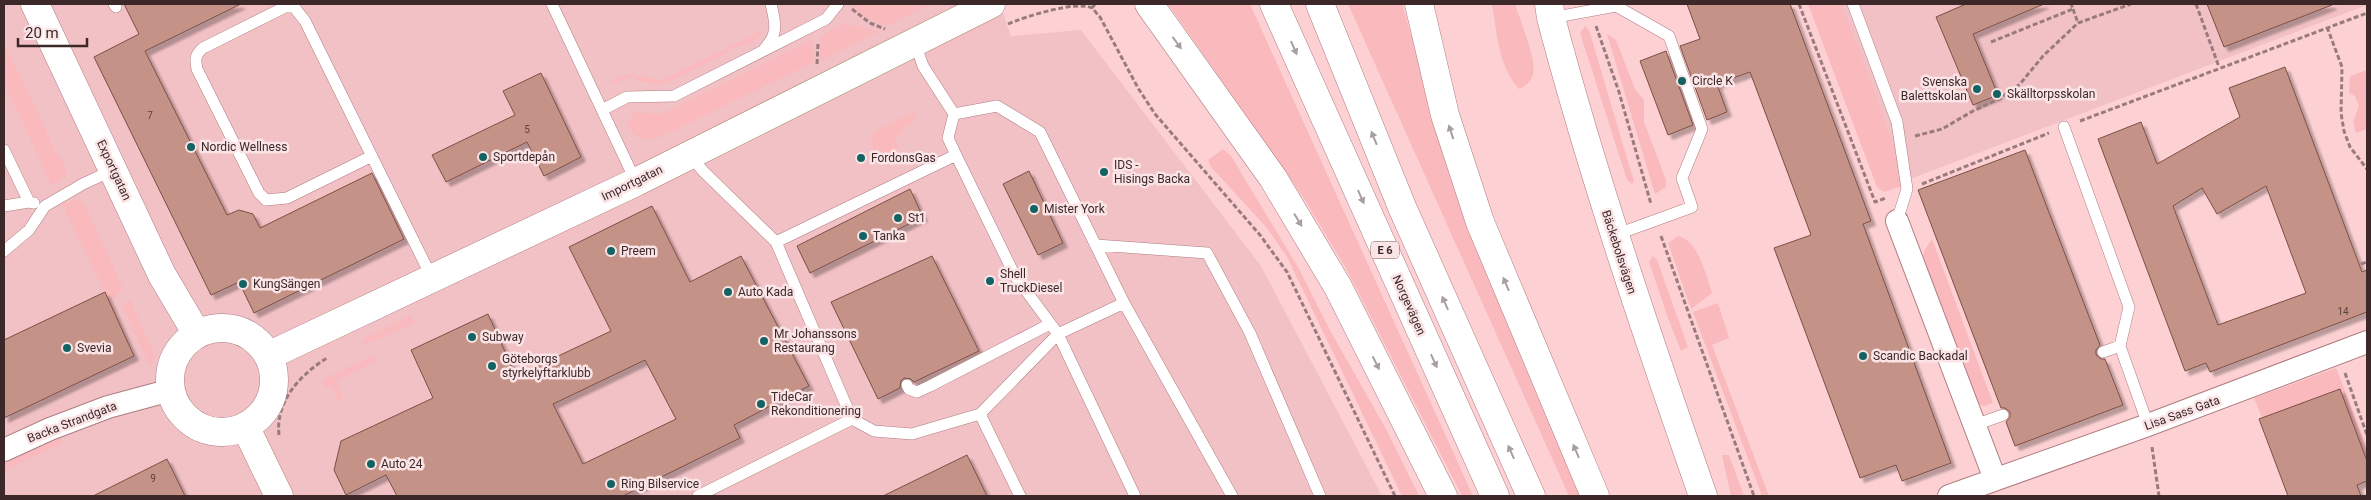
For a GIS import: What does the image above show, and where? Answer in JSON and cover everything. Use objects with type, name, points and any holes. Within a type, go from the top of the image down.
[{"type":"main road","name":"Exportgatan","points":[[35,4],[162,275],[197,334]]},
{"type":"main road","points":[[1149,4],[1273,178],[1338,287],[1443,496]]},
{"type":"main road","name":"Norgevägen","points":[[1274,4],[1495,496]]},
{"type":"main road","name":"E 6","points":[[1320,4],[1402,207],[1531,496]]},
{"type":"main road","points":[[1419,4],[1445,115],[1480,222],[1595,496]]},
{"type":"main road","name":"Bäckebolsvägen","points":[[1550,11],[1614,236],[1703,496]]},
{"type":"main road","name":"Importgatan","points":[[268,356],[636,182],[915,43],[995,16]]},
{"type":"main road","points":[[221,328],[237,330],[258,342],[268,356],[274,379],[272,396],[258,417],[245,426],[222,432],[199,426],[181,412],[171,390],[170,374],[175,358],[184,344],[197,334],[221,328]]},
{"type":"main road","points":[[245,426],[280,496]]},
{"type":"street","points":[[1896,221],[1995,479]]},
{"type":"street","name":"Lisa Sass Gata","points":[[1949,496],[1995,479],[2149,434],[2367,342]]},
{"type":"street","name":"Backa Strandgata","points":[[4,450],[50,429],[108,407],[171,390]]},
{"type":"lane","points":[[552,4],[636,182]]},
{"type":"lane","points":[[763,50],[775,36],[776,30],[771,4]]},
{"type":"lane","points":[[602,110],[627,98],[674,96],[826,19],[838,4]]},
{"type":"lane","points":[[1853,4],[1897,122],[1907,189],[1896,221]]},
{"type":"lane","points":[[1550,11],[1616,6],[1668,36],[1702,129],[1682,178],[1692,207],[1614,236]]},
{"type":"lane","points":[[372,156],[287,198],[274,201],[266,200],[259,193],[198,69],[195,58],[203,48],[285,7],[294,7],[306,21],[432,278]]},
{"type":"lane","points":[[915,43],[923,66],[954,114],[948,138],[1014,276],[1058,334],[1135,496]]},
{"type":"lane","points":[[954,114],[997,106],[1040,132],[1124,303],[1232,496]]},
{"type":"lane","points":[[2064,127],[2129,307],[2120,346],[2149,434]]},
{"type":"lane","points":[[4,150],[29,202]]},
{"type":"lane","points":[[690,155],[702,171],[776,242],[852,419],[874,431],[912,434],[980,414],[1058,334],[1124,303]]},
{"type":"lane","points":[[776,242],[956,155]]},
{"type":"lane","points":[[4,251],[29,230],[45,206],[83,184],[114,170]]},
{"type":"lane","points":[[4,206],[29,202],[45,206]]},
{"type":"lane","points":[[1096,245],[1207,253],[1250,333],[1320,496]]},
{"type":"lane","points":[[907,385],[917,392],[1050,324]]},
{"type":"lane","points":[[2103,352],[2120,346]]},
{"type":"lane","points":[[980,414],[1020,496]]},
{"type":"lane","points":[[1974,425],[2003,415]]},
{"type":"lane","points":[[698,496],[852,419]]},
{"type":"path","points":[[847,4],[870,23],[888,30]]},
{"type":"path","points":[[1092,8],[1095,4]]},
{"type":"path","points":[[1800,4],[1875,202],[2064,127],[2367,12]]},
{"type":"path","points":[[2071,4],[2078,23]]},
{"type":"path","points":[[1899,139],[1942,130],[1973,111],[2002,98],[2020,84],[2043,56],[2078,23],[2131,4]]},
{"type":"path","points":[[2196,4],[2220,67]]},
{"type":"path","points":[[995,16],[1022,18],[1069,6],[1082,6],[1092,8],[1100,17],[1138,88],[1155,114],[1260,235],[1287,272],[1395,496]]},
{"type":"path","points":[[1591,9],[1619,92],[1656,221],[1754,496]]},
{"type":"path","points":[[1991,42],[2073,9]]},
{"type":"path","points":[[2328,27],[2342,67],[2341,113],[2344,131],[2350,147],[2367,169]]},
{"type":"path","points":[[2360,264],[2367,262]]},
{"type":"path","points":[[2337,354],[2367,435]]},
{"type":"path","points":[[281,442],[278,432],[282,414],[286,400],[296,382],[330,356]]},
{"type":"path","points":[[2149,434],[2160,496]]},
{"type":"shaded area","points":[[4,4],[1000,4],[1011,36],[1081,30],[1261,266],[1382,496],[4,496]]},
{"type":"shaded area","points":[[851,4],[930,4],[887,26],[860,15]]},
{"type":"shaded area","points":[[1168,4],[1250,4],[1473,496],[1462,496],[1347,270],[1303,197]]},
{"type":"shaded area","points":[[1348,4],[1402,4],[1418,58],[1581,496],[1569,496]]},
{"type":"shaded area","points":[[1492,4],[1515,4],[1527,40],[1533,60],[1533,75],[1528,84],[1519,89],[1512,80],[1503,59],[1497,38]]},
{"type":"shaded area","points":[[1808,4],[1841,4],[1903,173],[1902,186],[1884,192],[1877,187]]},
{"type":"shaded area","name":"Skälltorpsskolan","points":[[1828,4],[2367,4],[2367,5],[1897,184]]},
{"type":"shaded area","points":[[843,24],[879,32],[819,61],[821,36]]},
{"type":"shaded area","points":[[1585,26],[1589,30],[1634,180],[1632,184],[1627,180],[1580,33]]},
{"type":"shaded area","points":[[764,30],[753,41],[728,49],[726,54],[662,85],[635,80],[635,76],[612,84],[610,80],[626,75],[636,75],[661,80],[754,35],[754,32]]},
{"type":"shaded area","points":[[1607,34],[1616,40],[1635,89],[1644,100],[1644,122],[1666,180],[1666,187],[1655,194]]},
{"type":"shaded area","points":[[814,39],[814,62],[660,137],[654,139],[639,138],[632,132],[626,121],[632,118],[633,112],[661,114]]},
{"type":"shaded area","points":[[4,44],[56,153],[64,164],[66,176],[51,185],[4,82]]},
{"type":"shaded area","points":[[2367,70],[2367,129],[2356,133],[2353,122],[2359,106],[2355,96],[2349,93],[2350,76]]},
{"type":"shaded area","points":[[913,112],[917,116],[910,126],[907,124],[894,143],[899,145],[887,166],[885,166],[873,149],[872,135],[875,131]]},
{"type":"shaded area","points":[[1223,149],[1231,156],[1299,269],[1331,332],[1386,429],[1419,496],[1402,496],[1287,257],[1267,228],[1211,167],[1208,160]]},
{"type":"shaded area","points":[[75,199],[83,202],[123,288],[110,302],[62,204]]},
{"type":"shaded area","points":[[1678,236],[1691,244],[1701,260],[1712,293],[1691,309],[1668,243]]},
{"type":"shaded area","points":[[1932,239],[1993,403],[1984,406],[1975,403],[1922,268],[1924,251]]},
{"type":"shaded area","points":[[1653,256],[1657,260],[1688,347],[1681,351],[1649,262]]},
{"type":"shaded area","points":[[130,300],[155,357],[150,367],[124,309],[123,305]]},
{"type":"shaded area","points":[[1718,303],[1729,338],[1712,345],[1769,496],[1762,496],[1693,312]]},
{"type":"shaded area","points":[[411,315],[415,323],[361,346],[366,338]]},
{"type":"shaded area","points":[[373,355],[376,361],[336,380],[342,397],[338,400],[330,385],[325,388],[322,383],[326,378]]},
{"type":"shaded area","points":[[2336,368],[2367,448],[2367,461],[2340,389],[2262,418],[2254,398]]},
{"type":"shaded area","points":[[60,437],[63,443],[4,471],[4,464]]},
{"type":"shaded area","points":[[1722,455],[1729,455],[1744,496],[1731,496]]},
{"type":"building","points":[[124,4],[241,4],[145,51],[227,215],[239,210],[253,214],[260,228],[372,173],[404,239],[254,313],[239,282],[211,295],[94,57],[139,34]]},
{"type":"building","name":"Scandic Backadal","points":[[1687,4],[1790,4],[1871,221],[1863,224],[1951,463],[1902,481],[1896,465],[1860,478],[1774,248],[1811,235],[1750,72],[1717,84],[1727,112],[1707,120],[1680,46],[1700,39]]},
{"type":"building","points":[[1966,4],[2044,4],[1973,34],[1998,95],[1973,105],[1936,17]]},
{"type":"building","points":[[2207,4],[2331,4],[2332,5],[2224,47]]},
{"type":"building","points":[[1666,51],[1693,125],[1668,135],[1640,61]]},
{"type":"building","points":[[2285,67],[2362,272],[2367,270],[2367,312],[2210,372],[2206,363],[2185,371],[2098,139],[2141,122],[2157,164],[2240,117],[2229,88]],"holes":[[[2266,186],[2306,293],[2218,325],[2173,206],[2202,188],[2217,214]]]},
{"type":"building","points":[[541,73],[581,157],[544,176],[527,142],[446,182],[432,155],[515,115],[503,91]]},
{"type":"building","points":[[2025,150],[2100,345],[2096,350],[2096,355],[2101,359],[2105,359],[2123,405],[2015,446],[2006,422],[2010,417],[2010,412],[2005,408],[2001,408],[1918,190]]},
{"type":"building","name":"Mister York","points":[[1029,171],[1063,243],[1038,255],[1003,184]]},
{"type":"building","points":[[910,189],[923,217],[810,273],[797,246]]},
{"type":"building","points":[[652,206],[690,282],[741,256],[809,386],[734,425],[740,438],[623,496],[397,496],[386,475],[346,495],[334,470],[341,441],[433,398],[411,350],[488,314],[516,376],[611,331],[569,247]],"holes":[[[645,360],[676,419],[583,464],[553,404]]]},
{"type":"building","points":[[932,256],[979,351],[914,382],[911,379],[904,378],[901,381],[900,388],[878,399],[831,302]]},
{"type":"building","name":"Svevia","points":[[105,292],[134,356],[4,418],[4,340]]},
{"type":"building","points":[[2340,389],[2367,461],[2367,481],[2357,485],[2361,496],[2288,496],[2259,419]]},
{"type":"building","points":[[967,455],[987,496],[883,496]]},
{"type":"building","points":[[167,459],[185,496],[93,496]]},
{"type":"place","name":"Circle K","points":[[1682,81]]},
{"type":"place","name":"Svenska Balettskolan","points":[[1977,89]]},
{"type":"place","name":"Skälltorpsskolan","points":[[1997,94]]},
{"type":"place","name":"Nordic Wellness","points":[[191,147]]},
{"type":"place","name":"Sportdepån","points":[[483,157]]},
{"type":"place","name":"FordonsGas","points":[[861,158]]},
{"type":"place","name":"IDS - Hisings Backa","points":[[1104,172]]},
{"type":"place","name":"Mister York","points":[[1034,209]]},
{"type":"place","name":"St1","points":[[898,218]]},
{"type":"place","name":"Tanka","points":[[863,236]]},
{"type":"place","name":"Preem","points":[[611,251]]},
{"type":"place","name":"Shell TruckDiesel","points":[[990,281]]},
{"type":"place","name":"KungSängen","points":[[243,284]]},
{"type":"place","name":"Auto Kada","points":[[728,292]]},
{"type":"place","name":"Subway","points":[[472,337]]},
{"type":"place","name":"Mr Johanssons Restaurang","points":[[764,341]]},
{"type":"place","name":"Svevia","points":[[67,348]]},
{"type":"place","name":"Scandic Backadal","points":[[1863,356]]},
{"type":"place","name":"Göteborgs styrkelyftarklubb","points":[[492,366]]},
{"type":"place","name":"TideCar Rekonditionering","points":[[761,404]]},
{"type":"place","name":"Auto 24","points":[[371,464]]},
{"type":"place","name":"Ring Bilservice","points":[[611,484]]}]
